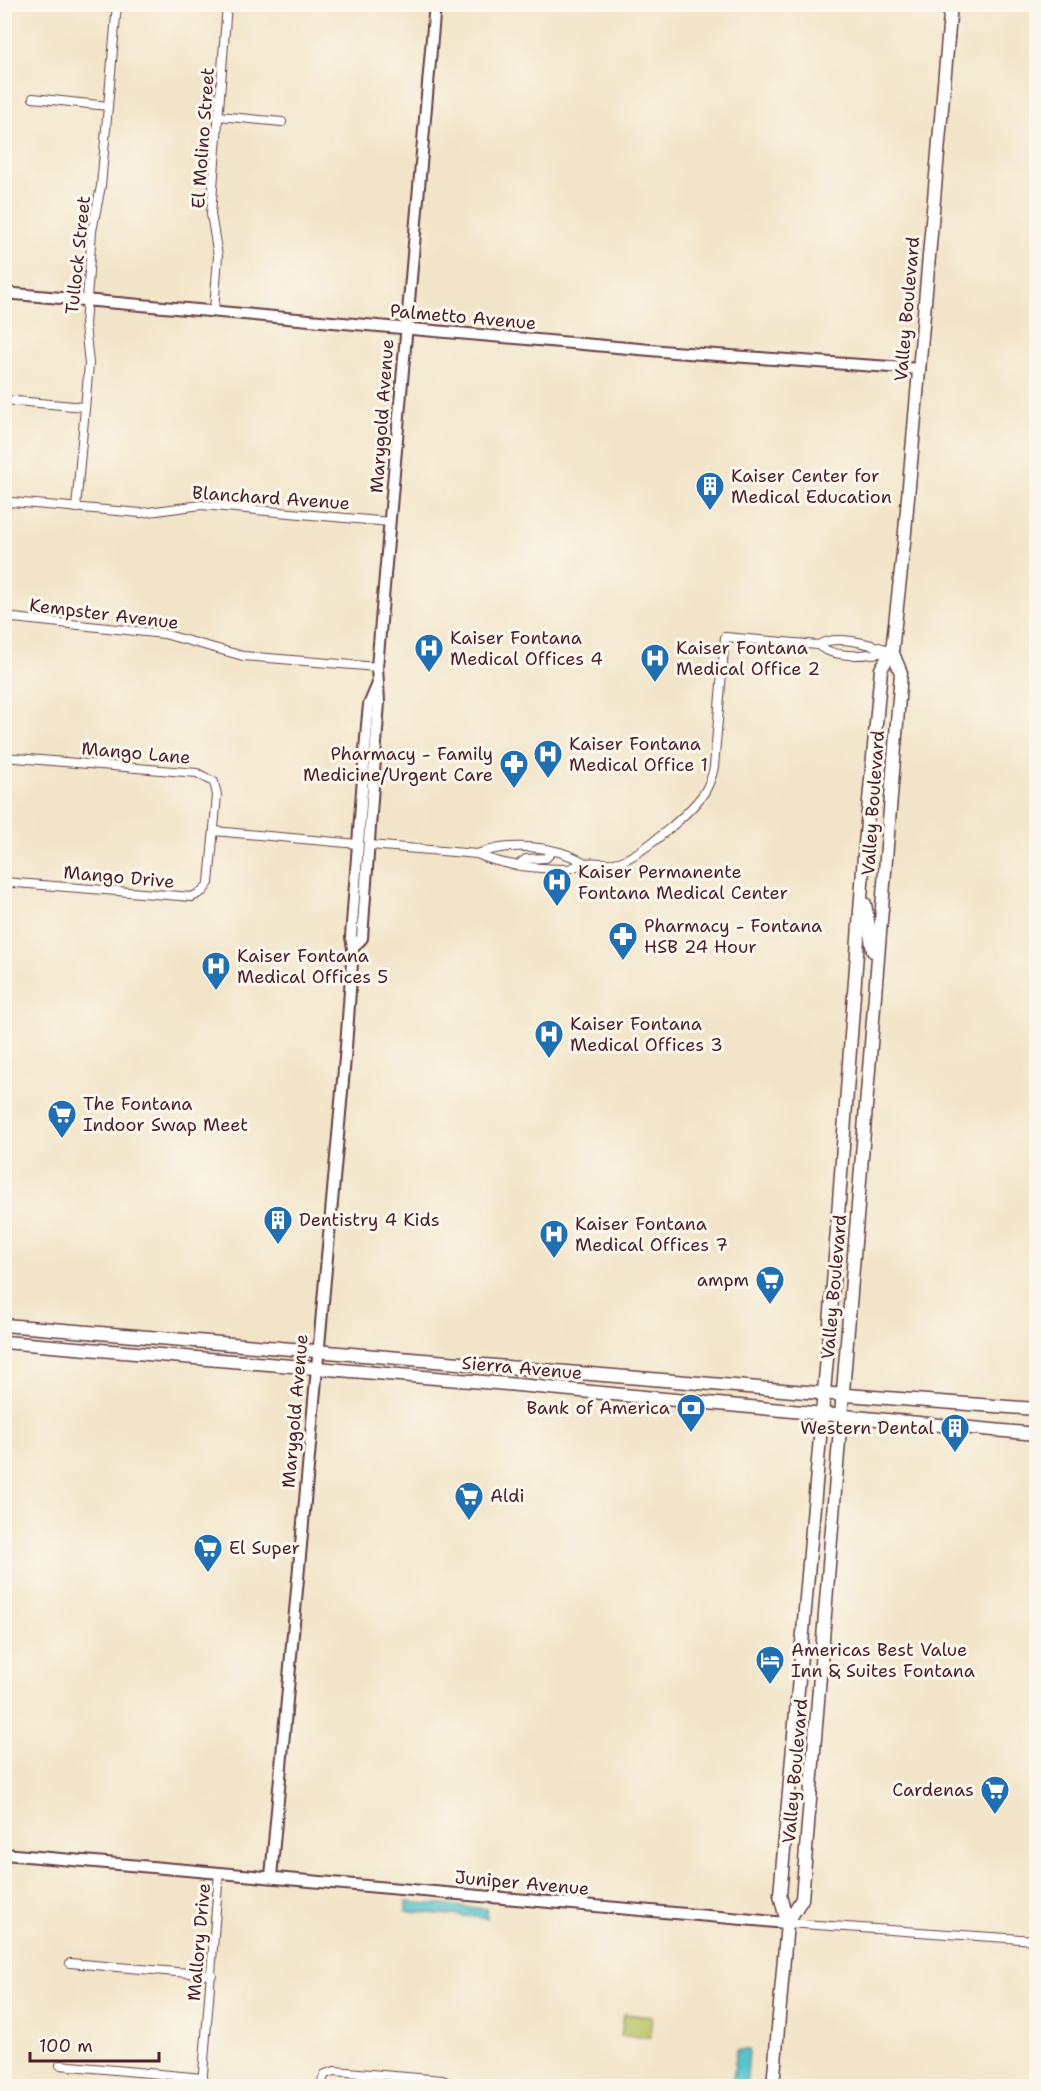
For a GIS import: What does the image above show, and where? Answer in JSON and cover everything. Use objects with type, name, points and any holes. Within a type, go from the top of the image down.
[{"type":"main road","name":"Valley Boulevard","points":[[773,2086],[787,1923],[780,1888],[824,1393],[862,891],[881,669],[892,651],[920,369],[951,4]]},
{"type":"main road","name":"Valley Boulevard","points":[[787,1923],[802,1899],[901,673],[892,651]]},
{"type":"main road","points":[[862,891],[872,933],[872,949],[879,962]]},
{"type":"main road","name":"Sierra Avenue","points":[[4,1325],[1036,1409]]},
{"type":"main road","points":[[4,1341],[24,1336],[88,1341],[91,1332]]},
{"type":"main road","name":"Sierra Avenue","points":[[4,1341],[1036,1434]]},
{"type":"street","name":"Tullock Street","points":[[76,508],[89,364],[85,333],[92,231],[100,186],[117,4]]},
{"type":"street","name":"El Molino Street","points":[[214,310],[218,256],[211,214],[227,4]]},
{"type":"street","name":"Marygold Avenue","points":[[370,845],[379,702],[377,667],[435,4]]},
{"type":"street","points":[[33,98],[108,106]]},
{"type":"street","points":[[219,116],[282,122]]},
{"type":"street","name":"Palmetto Avenue","points":[[4,293],[673,352],[920,369]]},
{"type":"street","points":[[4,400],[85,406]]},
{"type":"street","name":"Blanchard Avenue","points":[[4,520],[7,503],[148,513],[201,505],[390,522]]},
{"type":"street","name":"Kempster Avenue","points":[[4,617],[164,634],[243,656],[377,667]]},
{"type":"street","points":[[370,845],[477,854],[511,847],[553,851],[572,855],[585,862],[611,864],[629,857],[671,825],[700,799],[708,786],[714,767],[725,637],[818,645],[827,640],[871,644],[892,651]]},
{"type":"street","name":"Marygold Avenue","points":[[271,1877],[315,1368],[330,1230],[353,948],[351,937],[367,724],[369,705],[377,686]]},
{"type":"street","points":[[353,948],[360,872],[370,845],[364,822],[371,744],[367,724]]},
{"type":"street","name":"Mango Lane","points":[[4,757],[202,775],[214,782],[216,788],[214,831]]},
{"type":"street","points":[[214,831],[358,844]]},
{"type":"street","name":"Mango Drive","points":[[4,882],[192,897],[203,891],[209,883],[214,831]]},
{"type":"street","points":[[519,864],[526,859],[546,858],[553,851]]},
{"type":"street","points":[[477,854],[487,859],[571,869],[585,862]]},
{"type":"street","name":"Juniper Avenue","points":[[4,1854],[787,1923],[1036,1940]]},
{"type":"street","name":"Mallory Drive","points":[[202,2082],[219,1872]]},
{"type":"street","points":[[70,1963],[212,1975]]},
{"type":"street","points":[[60,2066],[202,2082]]},
{"type":"street","points":[[320,2084],[325,2074],[335,2071],[442,2080],[456,2086]]},
{"type":"green space","points":[[624,2014],[652,2017],[650,2037],[621,2036]]},
{"type":"water","points":[[406,1902],[487,1909],[487,1918],[406,1911]]},
{"type":"water","points":[[737,2050],[749,2050],[746,2086],[732,2086]]},
{"type":"place","name":"Kaiser Center for Medical Education","points":[[710,512]]},
{"type":"place","name":"Kaiser Fontana Medical Offices 4","points":[[429,674]]},
{"type":"place","name":"Kaiser Fontana Medical Office 2","points":[[655,684]]},
{"type":"place","name":"Kaiser Fontana Medical Office 1","points":[[548,780]]},
{"type":"place","name":"Pharmacy - Family Medicine/Urgent Care","points":[[514,790]]},
{"type":"place","name":"Kaiser Permanente Fontana Medical Center","points":[[557,908]]},
{"type":"place","name":"Pharmacy - Fontana HSB 24 Hour","points":[[623,962]]},
{"type":"place","name":"Kaiser Fontana Medical Offices 5","points":[[216,992]]},
{"type":"place","name":"Kaiser Fontana Medical Offices 3","points":[[549,1060]]},
{"type":"place","name":"The Fontana Indoor Swap Meet","points":[[62,1140]]},
{"type":"place","name":"Dentistry 4 Kids","points":[[278,1246]]},
{"type":"place","name":"Kaiser Fontana Medical Offices 7","points":[[554,1260]]},
{"type":"place","name":"ampm","points":[[770,1306]]},
{"type":"place","name":"Bank of America","points":[[691,1434]]},
{"type":"place","name":"Western Dental","points":[[955,1454]]},
{"type":"place","name":"Aldi","points":[[469,1522]]},
{"type":"place","name":"El Super","points":[[208,1574]]},
{"type":"place","name":"Americas Best Value Inn & Suites Fontana","points":[[770,1686]]},
{"type":"place","name":"Cardenas","points":[[995,1816]]}]
